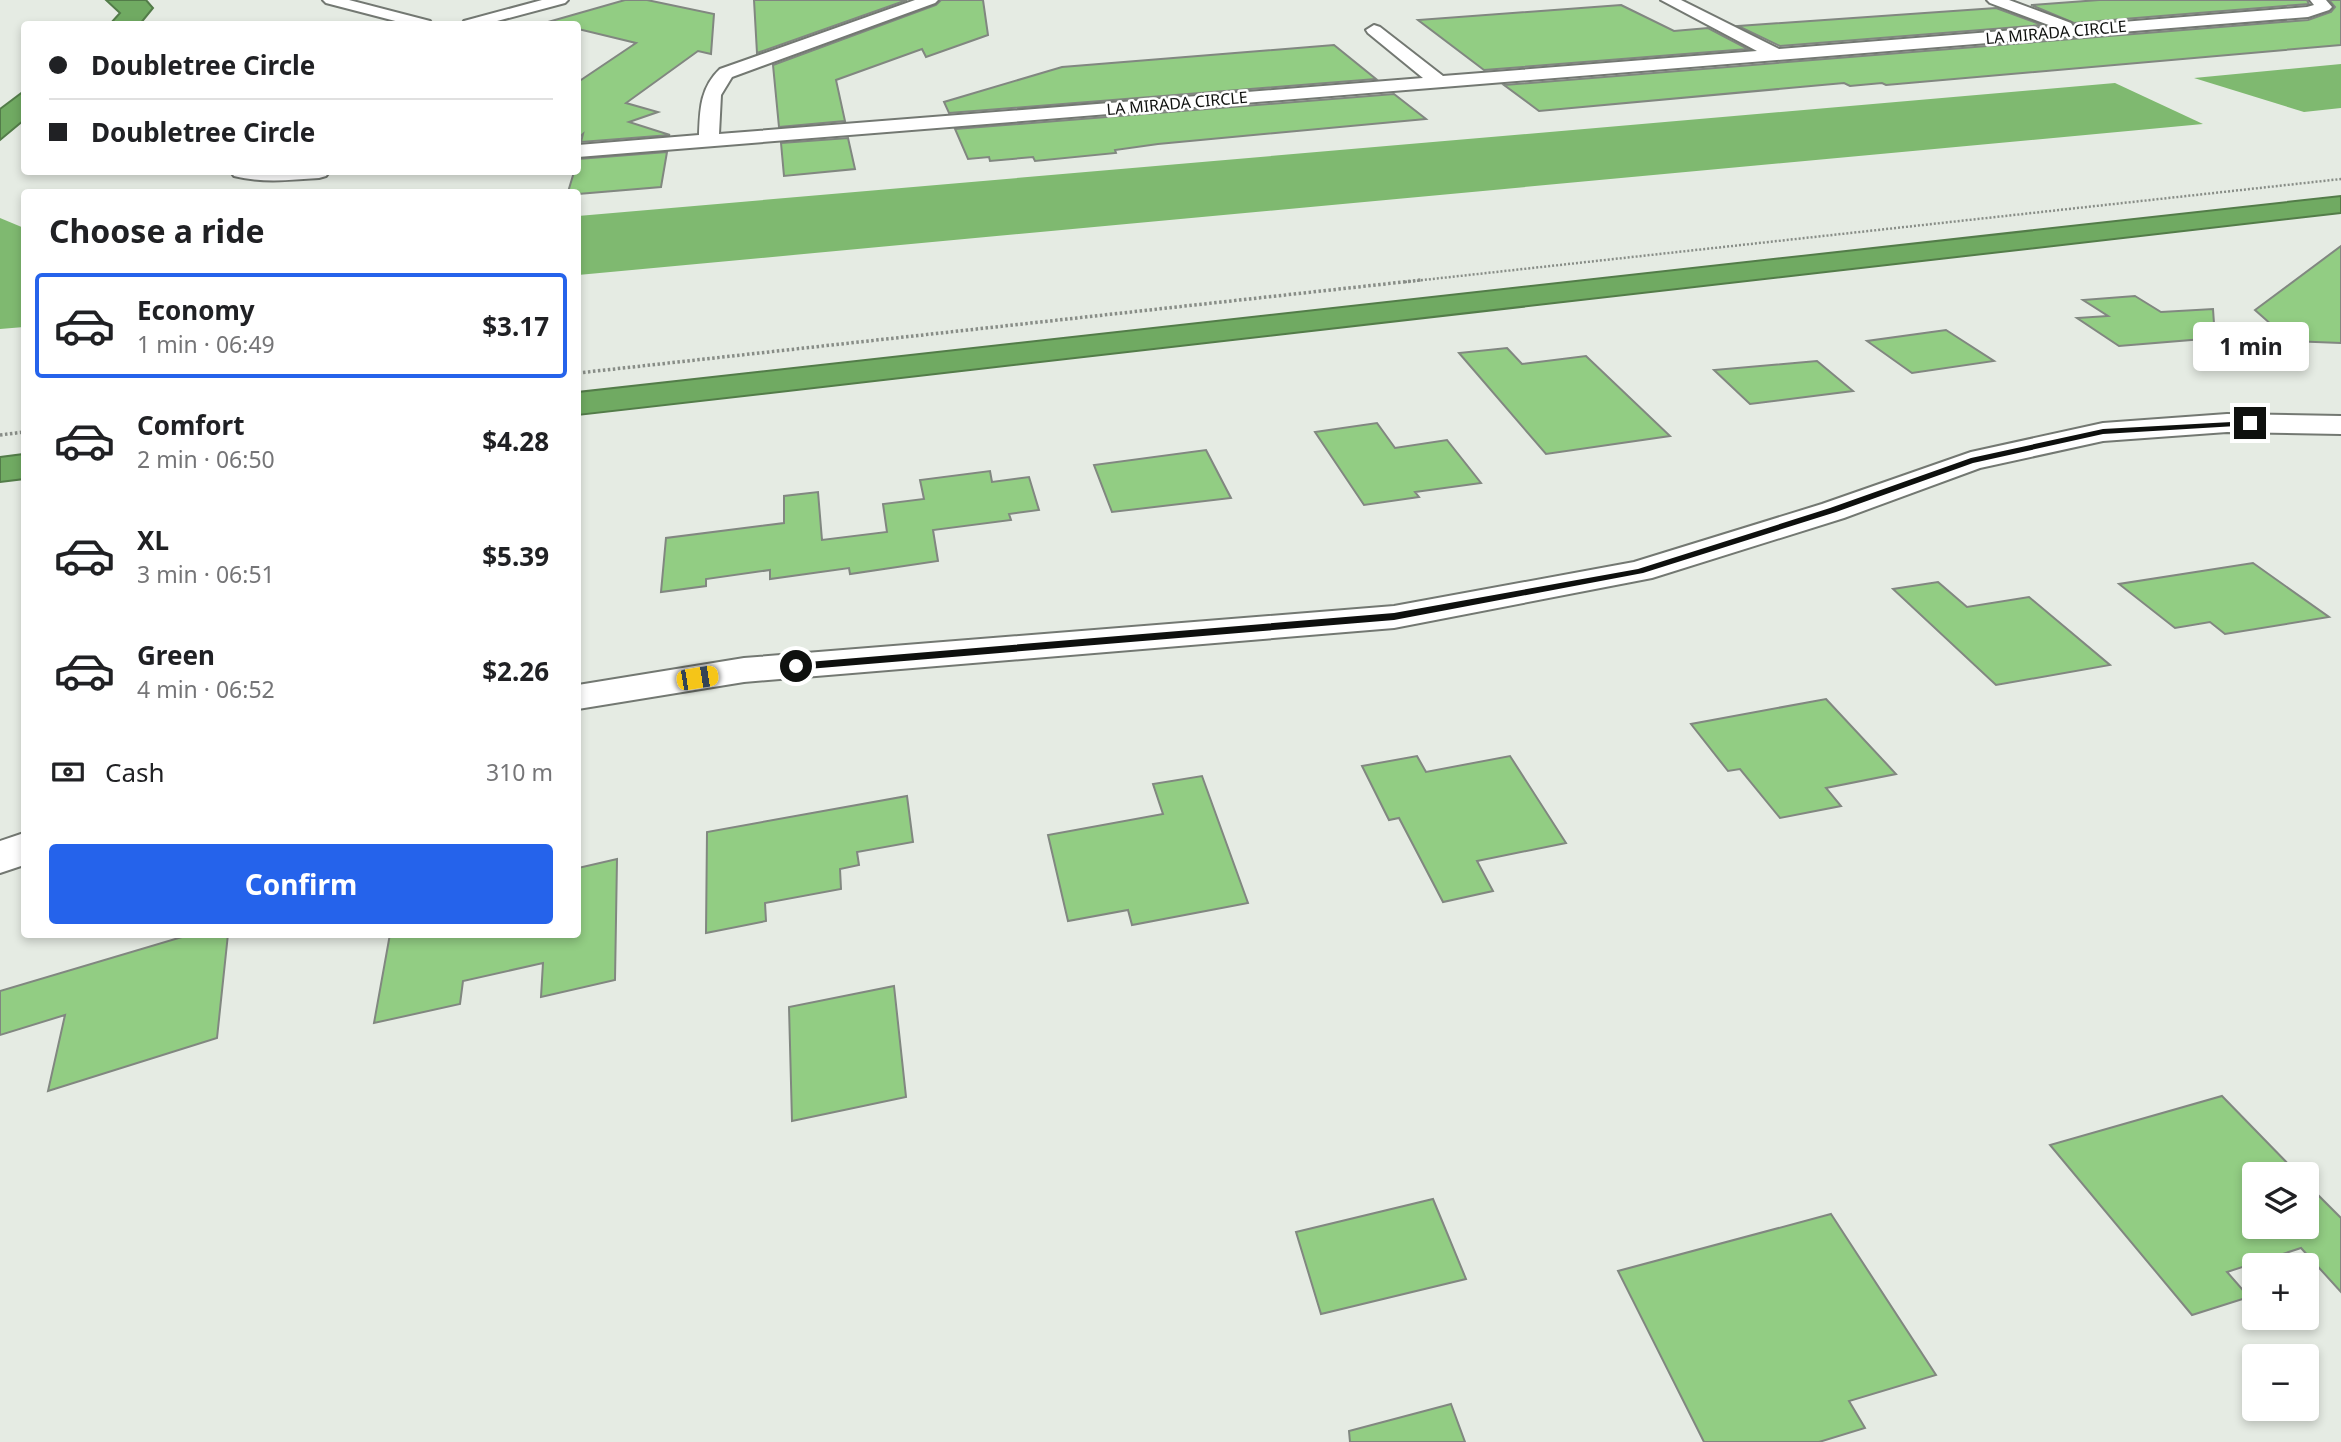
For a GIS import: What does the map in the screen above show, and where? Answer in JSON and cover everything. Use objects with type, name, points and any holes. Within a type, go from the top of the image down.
[{"type":"street","points":[[331,0],[412,21]]},
{"type":"street","points":[[481,21],[560,0]]},
{"type":"street","points":[[709,140],[713,86],[726,73],[930,0]]},
{"type":"street","points":[[1669,0],[1777,55]]},
{"type":"street","points":[[1995,0],[2077,31]]},
{"type":"street","name":"LA MIRADA CIRCLE","points":[[581,151],[2308,12],[2324,7],[2318,0]]},
{"type":"street","points":[[1374,30],[1439,82]]},
{"type":"street","points":[[581,697],[744,670],[1394,617],[1640,571],[1833,510],[1971,461],[2103,432],[2227,423],[2341,425]]},
{"type":"street","points":[[0,857],[21,850]]},
{"type":"path","points":[[581,373],[2341,179]]},
{"type":"path","points":[[0,435],[21,432]]},
{"type":"shaded area","points":[[106,0],[146,0],[153,8],[142,21],[113,21],[120,13]]},
{"type":"shaded area","points":[[2341,64],[2341,108],[2304,112],[2194,78]]},
{"type":"shaded area","points":[[2115,83],[2203,124],[581,275],[581,216]]},
{"type":"shaded area","points":[[21,93],[21,122],[0,140],[0,109]]},
{"type":"shaded area","points":[[2341,196],[2341,213],[581,415],[581,392]]},
{"type":"shaded area","points":[[0,218],[21,227],[21,327],[0,329]]},
{"type":"shaded area","points":[[21,454],[21,479],[0,482],[0,457]]},
{"type":"building","points":[[625,0],[647,0],[714,14],[711,54],[698,51],[626,103],[658,112],[629,122],[670,135],[581,142],[581,80],[636,43],[581,30],[581,21],[552,21]]},
{"type":"building","points":[[754,0],[907,0],[757,53]]},
{"type":"building","points":[[941,0],[983,0],[988,35],[926,57],[922,49],[836,80],[845,121],[779,127],[773,65],[936,5]]},
{"type":"building","points":[[2099,0],[2307,0],[2309,4],[2074,23],[2031,5]]},
{"type":"building","points":[[2329,0],[2341,0],[2341,45],[1886,85],[1882,83],[1850,86],[1844,83],[1539,111],[1504,85],[2308,20],[2331,12],[2335,7]]},
{"type":"building","points":[[1621,5],[1674,31],[1708,28],[1748,49],[1484,70],[1418,20]]},
{"type":"building","points":[[1996,8],[2042,25],[1780,46],[1738,26]]},
{"type":"building","points":[[1334,45],[1376,79],[949,113],[944,102],[1062,67]]},
{"type":"building","points":[[1394,94],[1426,119],[1158,144],[1115,150],[1116,153],[1035,161],[1033,157],[990,161],[989,157],[968,159],[955,129]]},
{"type":"building","points":[[848,138],[855,169],[784,176],[781,143]]},
{"type":"building","points":[[667,152],[661,187],[581,194],[581,189],[569,189],[573,175],[581,175],[581,159]]},
{"type":"building","points":[[2341,246],[2341,343],[2290,341],[2255,310]]},
{"type":"building","points":[[2135,296],[2161,312],[2213,309],[2215,338],[2119,346],[2077,318],[2108,316],[2083,300]]},
{"type":"building","points":[[1946,330],[1994,361],[1912,373],[1867,341]]},
{"type":"building","points":[[1507,348],[1522,364],[1586,356],[1670,436],[1546,454],[1459,353]]},
{"type":"building","points":[[1817,361],[1853,391],[1750,404],[1714,370]]},
{"type":"building","points":[[1377,423],[1395,448],[1447,440],[1481,483],[1415,492],[1419,497],[1364,505],[1315,432]]},
{"type":"building","points":[[1206,450],[1231,498],[1112,512],[1094,465]]},
{"type":"building","points":[[990,471],[992,482],[1029,477],[1039,510],[1009,514],[1011,520],[933,530],[938,561],[850,574],[849,568],[770,579],[770,570],[706,579],[706,586],[661,592],[666,538],[784,523],[784,496],[818,492],[822,540],[887,532],[883,504],[924,499],[920,480]]},
{"type":"building","points":[[2253,563],[2329,617],[2225,634],[2210,622],[2175,628],[2119,584]]},
{"type":"building","points":[[1938,582],[1967,607],[2029,597],[2110,665],[1996,685],[1893,589]]},
{"type":"building","points":[[1826,699],[1896,774],[1826,788],[1841,806],[1780,818],[1740,769],[1728,771],[1691,724]]},
{"type":"building","points":[[1417,756],[1426,772],[1510,756],[1566,843],[1477,861],[1493,891],[1443,902],[1399,818],[1389,820],[1362,766]]},
{"type":"building","points":[[1202,776],[1248,903],[1132,925],[1128,910],[1068,921],[1048,835],[1163,814],[1153,784]]},
{"type":"building","points":[[907,796],[913,842],[857,852],[859,865],[840,869],[841,889],[765,903],[766,921],[706,933],[707,832]]},
{"type":"building","points":[[617,859],[615,980],[541,997],[543,963],[463,981],[460,1004],[374,1023],[389,938],[581,938],[581,867]]},
{"type":"building","points":[[179,938],[228,938],[217,1038],[48,1091],[65,1015],[0,1035],[0,991]]},
{"type":"building","points":[[894,986],[906,1097],[792,1121],[789,1007]]},
{"type":"building","points":[[2222,1096],[2286,1162],[2242,1162],[2242,1239],[2319,1239],[2319,1196],[2341,1218],[2341,1292],[2319,1268],[2319,1253],[2306,1253],[2301,1248],[2286,1253],[2242,1253],[2242,1267],[2227,1272],[2242,1289],[2242,1299],[2192,1315],[2050,1145]]},
{"type":"building","points":[[1433,1199],[1466,1279],[1321,1314],[1296,1232]]},
{"type":"building","points":[[1831,1214],[1936,1375],[1849,1401],[1865,1428],[1819,1442],[1704,1442],[1618,1271]]},
{"type":"building","points":[[1451,1404],[1465,1442],[1350,1442],[1349,1431]]},
{"type":"route","points":[[796,666],[1394,617],[1640,571],[1833,510],[1971,461],[2103,432],[2250,423]]}]
